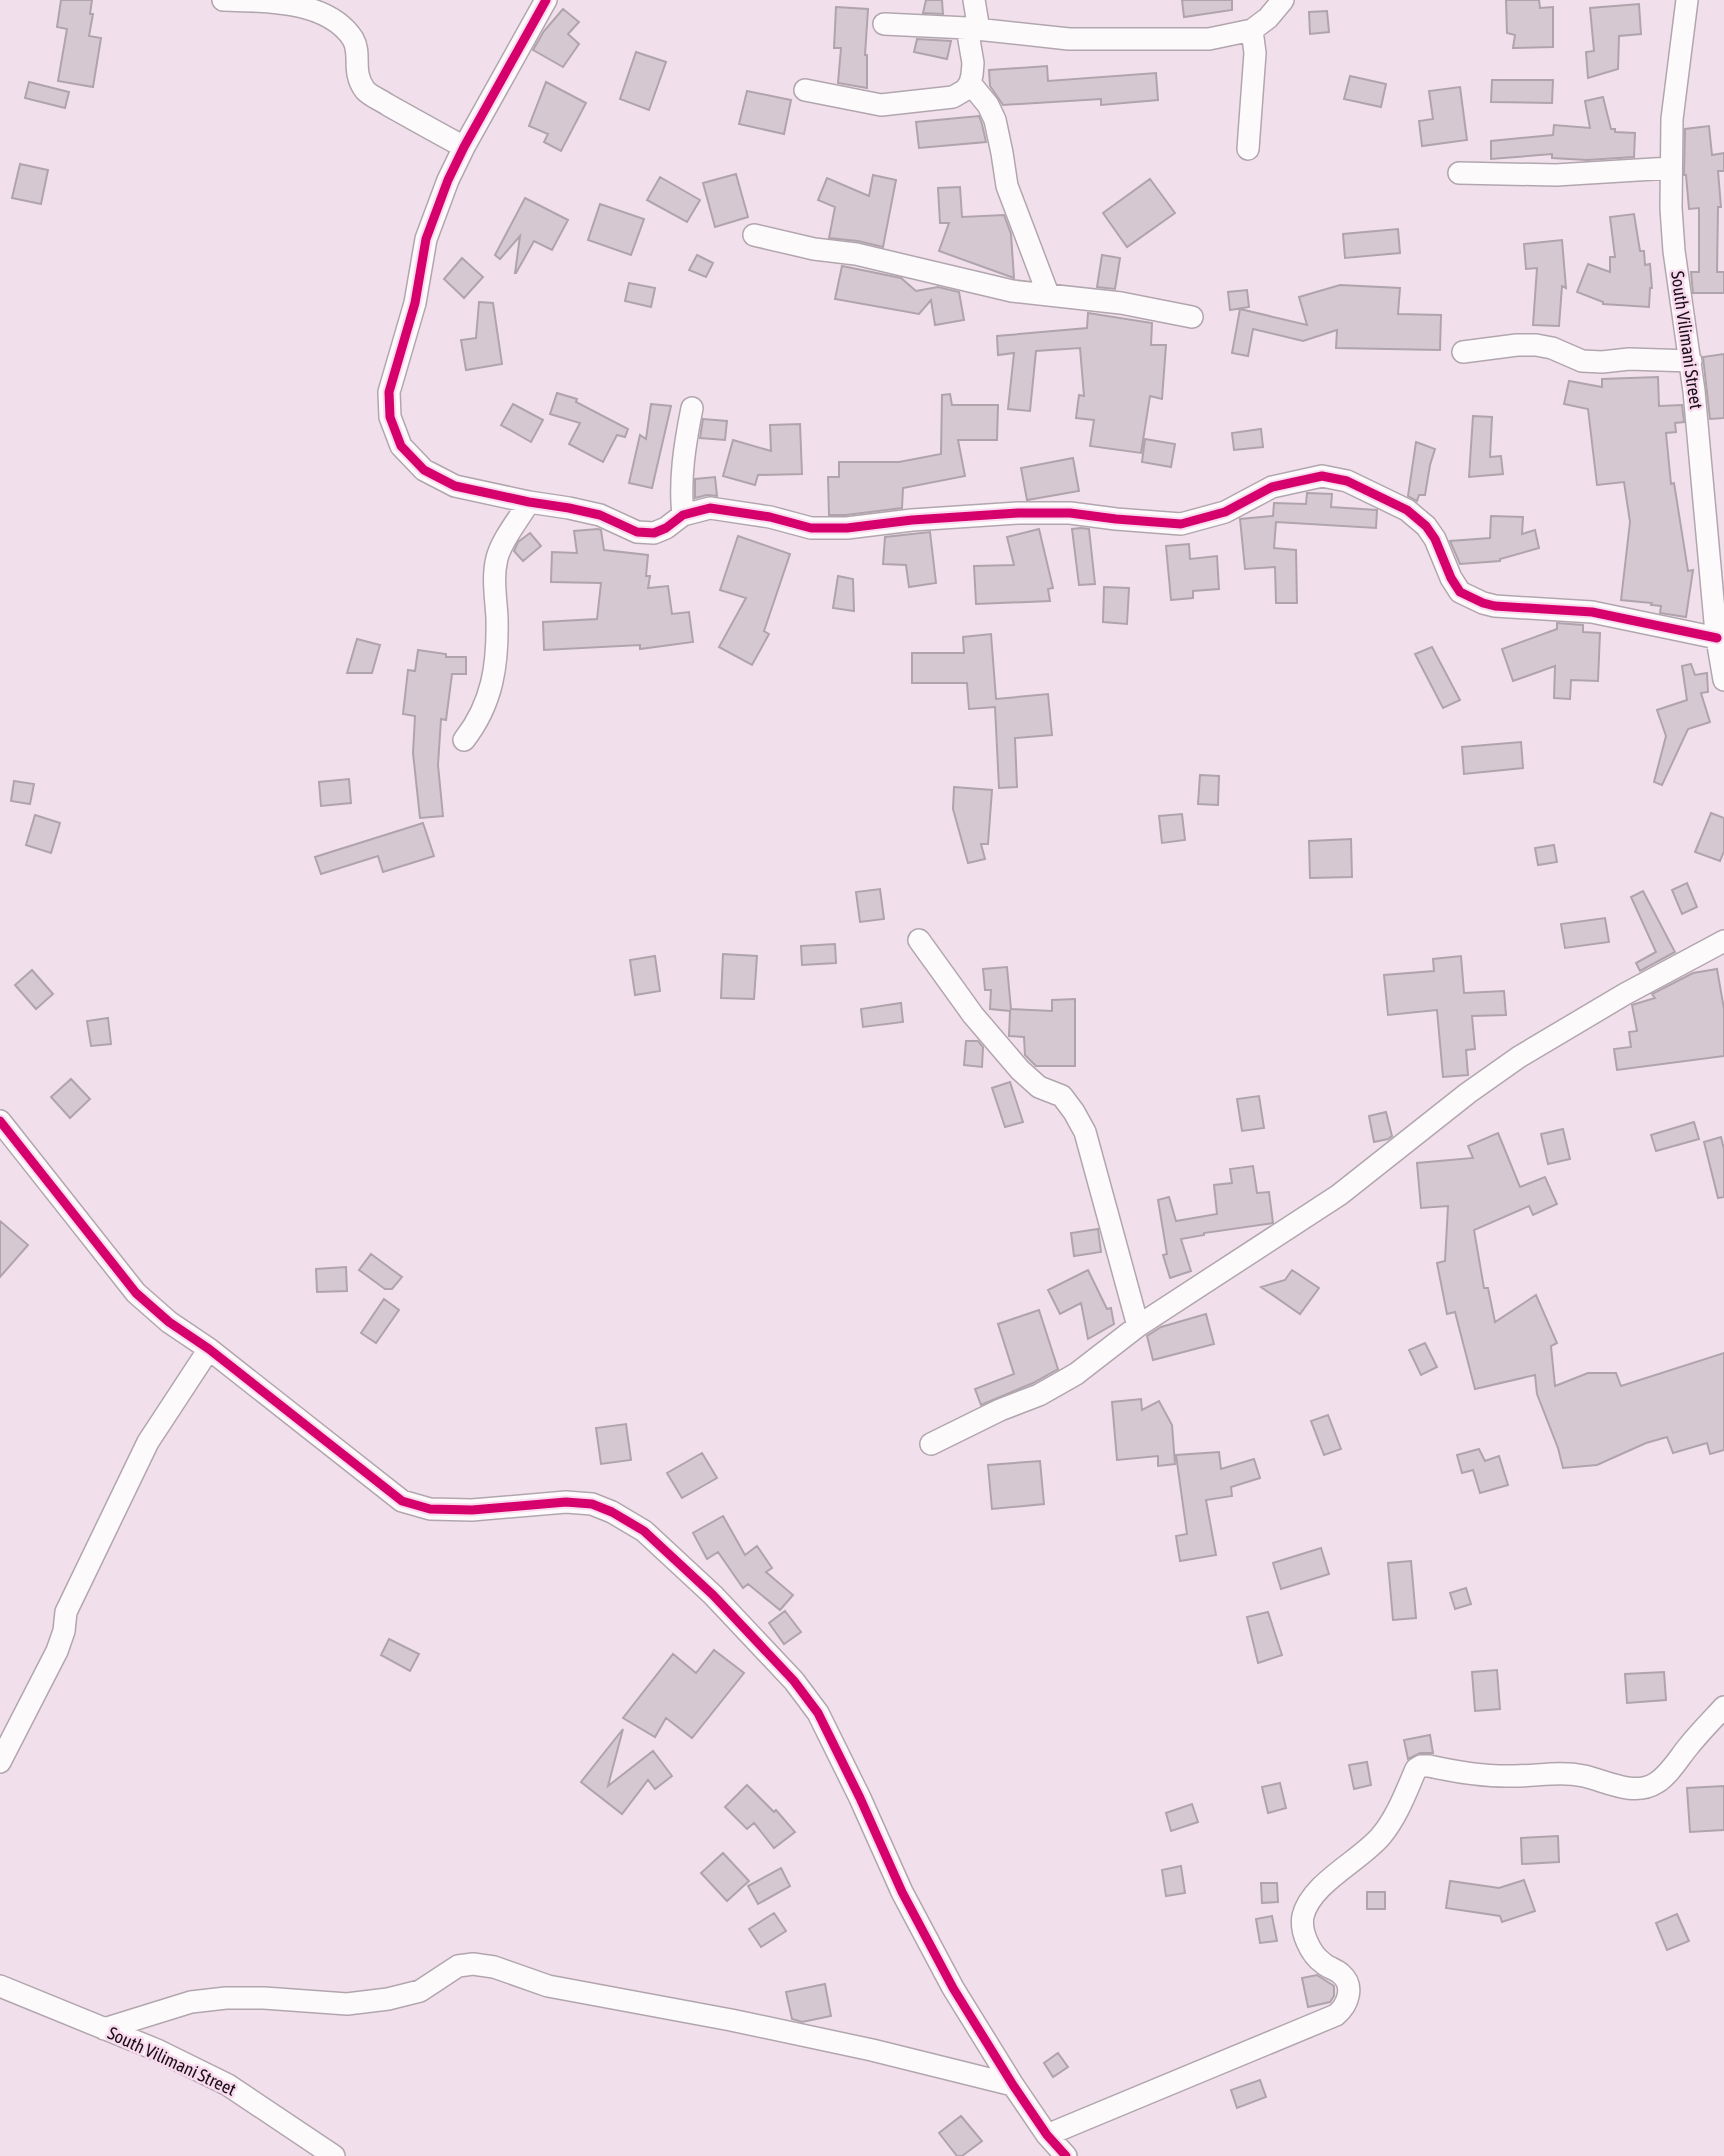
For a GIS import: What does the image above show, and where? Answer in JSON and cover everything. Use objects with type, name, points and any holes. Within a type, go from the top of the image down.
[{"type":"street","points":[[223,0],[287,3],[316,10],[337,22],[353,40],[356,74],[367,92],[464,147]]},
{"type":"street","points":[[546,0],[464,147],[448,180],[426,239],[415,303],[389,392],[390,417],[401,446],[424,470],[455,486],[590,513],[637,531],[654,533],[683,515],[710,508],[770,517],[811,528],[847,528],[912,520],[1018,513],[1070,513],[1181,524],[1225,512],[1272,487],[1322,476],[1347,481],[1407,510],[1426,526],[1435,539],[1451,579],[1460,592],[1483,604],[1592,612],[1719,635]]},
{"type":"street","points":[[805,90],[881,105],[953,97],[965,90],[970,83],[974,0]]},
{"type":"street","points":[[884,24],[973,29],[1069,39],[1209,39],[1252,30],[1268,18],[1283,0]]},
{"type":"street","name":"South Vilimani Street","points":[[1687,0],[1672,119],[1670,168],[1674,251],[1690,361],[1724,680]]},
{"type":"street","points":[[1248,149],[1255,53],[1252,30]]},
{"type":"street","points":[[970,83],[988,105],[995,120],[1007,186],[1048,294]]},
{"type":"street","points":[[1458,173],[1556,175],[1670,168]]},
{"type":"street","points":[[754,235],[814,249],[893,262],[1012,291],[1121,303],[1192,317]]},
{"type":"street","points":[[1463,352],[1536,345],[1552,348],[1582,361],[1690,361]]},
{"type":"street","points":[[683,515],[680,493],[692,408]]},
{"type":"street","points":[[464,740],[479,721],[489,694],[496,656],[494,577],[497,556],[529,502]]},
{"type":"street","points":[[919,940],[973,1015],[1020,1070],[1039,1087],[1062,1096],[1074,1112],[1085,1132],[1138,1326]]},
{"type":"street","points":[[931,1444],[1000,1410],[1039,1395],[1067,1379],[1103,1355],[1138,1326],[1339,1195],[1457,1101],[1519,1057],[1625,994],[1724,941]]},
{"type":"street","points":[[0,1121],[136,1293],[169,1322],[209,1349],[402,1501],[430,1509],[472,1510],[566,1502],[592,1504],[612,1511],[644,1531],[713,1595],[794,1681],[818,1713],[908,1904],[953,1989],[1047,2136],[1066,2156]]},
{"type":"street","points":[[1,1762],[57,1651],[66,1612],[148,1442],[209,1349]]},
{"type":"street","points":[[1047,2136],[1336,2015],[1345,2008],[1348,1997],[1347,1980],[1340,1972],[1322,1963],[1312,1951],[1302,1928],[1306,1907],[1320,1888],[1380,1837],[1391,1823],[1416,1769],[1429,1766],[1513,1776],[1562,1773],[1581,1775],[1634,1789],[1647,1787],[1657,1783],[1667,1773],[1724,1707]]},
{"type":"street","points":[[104,2028],[191,2002],[214,1999],[264,1998],[347,2004],[388,1999],[420,1990],[458,1966],[472,1964],[494,1967],[548,1986],[732,2020],[872,2050],[1013,2085]]},
{"type":"street","name":"South Vilimani Street","points":[[0,1986],[157,2050],[228,2085],[334,2156]]},
{"type":"building","points":[[61,0],[92,0],[90,14],[93,14],[89,36],[101,38],[93,87],[58,81],[67,29],[57,27]]},
{"type":"building","points":[[926,0],[942,0],[943,14],[923,13]]},
{"type":"building","points":[[1182,0],[1232,0],[1232,10],[1184,17]]},
{"type":"building","points":[[1506,0],[1539,0],[1540,8],[1553,7],[1553,47],[1513,48],[1515,35],[1507,33]]},
{"type":"building","points":[[1639,4],[1641,34],[1619,36],[1618,69],[1588,78],[1586,52],[1594,51],[1590,8]]},
{"type":"building","points":[[836,7],[868,9],[865,55],[867,88],[838,83],[841,48],[834,48]]},
{"type":"building","points":[[563,9],[579,22],[568,34],[579,44],[563,67],[533,50],[544,31]]},
{"type":"building","points":[[1327,11],[1329,32],[1310,34],[1309,12]]},
{"type":"building","points":[[917,39],[951,41],[947,59],[914,52]]},
{"type":"building","points":[[636,52],[666,62],[649,110],[620,99]]},
{"type":"building","points":[[1047,66],[1048,81],[1156,73],[1158,100],[1101,105],[1101,99],[1003,105],[990,86],[989,70]]},
{"type":"building","points":[[1350,76],[1386,84],[1381,107],[1344,99]]},
{"type":"building","points":[[1492,80],[1553,80],[1552,103],[1491,102]]},
{"type":"building","points":[[29,82],[69,92],[65,108],[25,98]]},
{"type":"building","points":[[546,82],[586,103],[561,151],[544,142],[548,134],[529,126]]},
{"type":"building","points":[[1460,87],[1467,140],[1422,146],[1419,121],[1433,119],[1429,91]]},
{"type":"building","points":[[747,91],[791,100],[784,134],[739,124]]},
{"type":"building","points":[[1603,97],[1611,129],[1615,129],[1615,132],[1635,133],[1634,157],[1587,160],[1552,158],[1552,154],[1491,159],[1491,141],[1553,135],[1554,125],[1590,128],[1585,101]]},
{"type":"building","points":[[979,116],[986,142],[919,148],[916,122]]},
{"type":"building","points":[[1709,126],[1712,155],[1724,153],[1724,171],[1718,171],[1721,207],[1718,207],[1717,272],[1724,272],[1724,293],[1693,293],[1691,272],[1699,272],[1699,208],[1689,209],[1684,175],[1685,129]]},
{"type":"building","points":[[20,164],[48,170],[41,204],[12,198]]},
{"type":"building","points":[[736,174],[748,217],[715,227],[703,183]]},
{"type":"building","points":[[873,175],[896,180],[883,247],[829,238],[835,207],[818,200],[827,178],[869,196]]},
{"type":"building","points":[[660,177],[700,200],[687,222],[647,200]]},
{"type":"building","points":[[1150,179],[1175,213],[1127,247],[1103,213]]},
{"type":"building","points":[[960,187],[962,217],[1004,215],[1011,234],[1014,278],[939,251],[949,223],[940,223],[938,188]]},
{"type":"building","points":[[525,198],[568,220],[552,250],[534,241],[515,273],[520,236],[500,259],[495,255]]},
{"type":"building","points":[[600,204],[644,219],[631,255],[588,240]]},
{"type":"building","points":[[1634,214],[1640,251],[1644,251],[1645,265],[1650,264],[1652,288],[1649,307],[1603,304],[1577,292],[1588,264],[1610,272],[1610,257],[1615,257],[1610,217]]},
{"type":"building","points":[[1398,229],[1400,253],[1345,258],[1343,234]]},
{"type":"building","points":[[1562,240],[1566,288],[1562,286],[1559,326],[1533,325],[1537,268],[1526,269],[1524,244]]},
{"type":"building","points":[[697,255],[713,263],[706,277],[689,270]]},
{"type":"building","points":[[1102,255],[1120,258],[1115,289],[1097,287]]},
{"type":"building","points":[[462,258],[483,277],[464,298],[444,279]]},
{"type":"building","points":[[842,266],[901,278],[916,291],[938,287],[959,292],[964,320],[935,325],[931,300],[919,314],[835,299]]},
{"type":"building","points":[[629,283],[655,288],[651,307],[625,301]]},
{"type":"building","points":[[1340,285],[1400,288],[1398,314],[1441,315],[1440,350],[1336,348],[1337,330],[1303,341],[1253,329],[1248,356],[1232,353],[1240,309],[1307,325],[1299,297]]},
{"type":"building","points":[[1247,290],[1249,307],[1230,310],[1228,292]]},
{"type":"building","points":[[479,302],[493,303],[502,364],[466,370],[461,340],[476,338]]},
{"type":"building","points":[[1088,313],[1152,323],[1151,345],[1166,345],[1162,399],[1150,396],[1141,453],[1090,446],[1094,420],[1076,418],[1079,395],[1084,396],[1080,348],[1036,351],[1030,411],[1008,409],[1014,353],[998,355],[997,336],[1087,328]]},
{"type":"building","points":[[1724,354],[1724,418],[1710,419],[1703,357]]},
{"type":"building","points":[[1658,377],[1659,406],[1682,405],[1684,422],[1675,423],[1676,432],[1666,433],[1671,484],[1674,483],[1688,571],[1693,570],[1686,617],[1660,613],[1661,606],[1651,605],[1652,603],[1621,600],[1630,522],[1624,482],[1597,485],[1588,409],[1564,404],[1569,381],[1602,387],[1602,379]]},
{"type":"building","points":[[557,393],[577,399],[576,402],[628,429],[625,437],[617,435],[603,462],[569,444],[580,423],[550,414]]},
{"type":"building","points":[[950,394],[952,405],[998,405],[997,440],[958,440],[965,476],[903,488],[902,508],[829,515],[828,477],[839,477],[839,462],[899,462],[941,454],[942,395]]},
{"type":"building","points":[[513,404],[543,420],[531,442],[501,425]]},
{"type":"building","points":[[651,404],[671,406],[652,488],[629,483],[640,435],[646,439]]},
{"type":"building","points":[[1473,416],[1492,417],[1490,457],[1501,456],[1503,474],[1469,477]]},
{"type":"building","points":[[703,419],[727,421],[725,440],[700,438]]},
{"type":"building","points":[[800,424],[802,474],[758,475],[755,485],[723,476],[733,440],[771,451],[770,425]]},
{"type":"building","points":[[1261,429],[1263,447],[1234,450],[1232,433]]},
{"type":"building","points":[[1145,439],[1175,444],[1171,467],[1142,462]]},
{"type":"building","points":[[1416,442],[1435,449],[1425,495],[1419,495],[1417,501],[1408,496]]},
{"type":"building","points":[[1073,458],[1079,491],[1027,500],[1021,468]]},
{"type":"building","points":[[715,477],[717,496],[695,498],[695,479]]},
{"type":"building","points":[[1307,493],[1332,494],[1331,507],[1377,510],[1376,528],[1276,522],[1274,548],[1296,550],[1297,603],[1276,603],[1275,567],[1245,569],[1240,519],[1273,516],[1274,503],[1306,504]]},
{"type":"building","points":[[1491,516],[1523,517],[1522,534],[1535,530],[1539,548],[1500,561],[1460,564],[1450,541],[1490,538]]},
{"type":"building","points":[[1039,529],[1053,588],[1048,589],[1050,601],[976,604],[974,566],[1014,565],[1007,537]]},
{"type":"building","points":[[1072,529],[1089,529],[1095,584],[1079,585]]},
{"type":"building","points":[[601,530],[604,550],[648,555],[648,588],[668,586],[672,614],[689,612],[693,642],[640,649],[640,645],[544,650],[543,622],[597,619],[601,583],[551,582],[552,552],[577,553],[574,531]]},
{"type":"building","points":[[930,532],[936,583],[909,587],[906,565],[883,564],[885,537]]},
{"type":"building","points":[[530,533],[541,546],[523,561],[514,551],[518,542]]},
{"type":"building","points":[[738,536],[790,554],[764,631],[769,634],[752,665],[719,647],[746,598],[720,590]]},
{"type":"building","points":[[1189,544],[1190,559],[1217,556],[1219,589],[1193,591],[1193,598],[1171,600],[1166,546]]},
{"type":"building","points":[[838,576],[853,579],[854,611],[833,608]]},
{"type":"building","points":[[1104,587],[1129,588],[1127,624],[1103,622]]},
{"type":"building","points":[[1557,623],[1583,625],[1583,632],[1600,633],[1598,681],[1571,680],[1570,699],[1554,698],[1555,666],[1513,681],[1502,649],[1557,629]]},
{"type":"building","points":[[991,634],[996,699],[1048,694],[1052,735],[1015,738],[1017,787],[999,788],[995,707],[969,709],[967,683],[912,683],[912,653],[964,653],[963,637]]},
{"type":"building","points":[[357,639],[380,645],[372,673],[347,673]]},
{"type":"building","points":[[1432,647],[1460,700],[1443,708],[1415,654]]},
{"type":"building","points":[[418,650],[446,654],[446,657],[466,657],[466,674],[452,674],[446,720],[441,719],[438,765],[443,816],[420,818],[413,753],[415,716],[403,714],[408,670],[415,671]]},
{"type":"building","points":[[1691,664],[1695,675],[1707,673],[1708,692],[1701,693],[1710,722],[1688,729],[1662,785],[1654,782],[1666,736],[1657,710],[1687,700],[1682,666]]},
{"type":"building","points":[[1521,742],[1523,768],[1464,774],[1462,747]]},
{"type":"building","points":[[1200,775],[1219,776],[1218,805],[1198,804]]},
{"type":"building","points":[[349,779],[351,803],[321,806],[319,782]]},
{"type":"building","points":[[14,781],[34,784],[30,804],[11,801]]},
{"type":"building","points":[[954,787],[992,790],[988,844],[981,844],[985,859],[968,863],[953,809]]},
{"type":"building","points":[[1711,813],[1724,818],[1724,851],[1720,861],[1695,852]]},
{"type":"building","points":[[1182,814],[1185,840],[1162,843],[1159,816]]},
{"type":"building","points":[[35,815],[60,823],[51,853],[26,845]]},
{"type":"building","points":[[423,823],[434,856],[383,872],[378,856],[321,874],[315,857]]},
{"type":"building","points":[[1351,839],[1352,877],[1310,878],[1309,841]]},
{"type":"building","points":[[1554,845],[1557,862],[1538,865],[1535,848]]},
{"type":"building","points":[[1687,883],[1697,907],[1682,914],[1672,890]]},
{"type":"building","points":[[880,889],[884,919],[860,922],[856,892]]},
{"type":"building","points":[[1643,891],[1675,952],[1640,971],[1636,963],[1656,952],[1631,897]]},
{"type":"building","points":[[1605,918],[1609,942],[1565,948],[1561,924]]},
{"type":"building","points":[[835,944],[836,963],[802,965],[801,946]]},
{"type":"building","points":[[723,954],[757,956],[754,999],[721,998]]},
{"type":"building","points":[[655,956],[660,991],[635,995],[630,960]]},
{"type":"building","points":[[1461,956],[1464,993],[1504,991],[1506,1015],[1472,1016],[1475,1049],[1466,1050],[1468,1075],[1443,1077],[1437,1010],[1388,1015],[1384,975],[1434,971],[1433,959]]},
{"type":"building","points":[[1007,967],[1011,1009],[1052,1011],[1052,1000],[1075,999],[1075,1066],[1036,1066],[1025,1055],[1024,1037],[1009,1036],[1010,1011],[990,1009],[991,990],[985,990],[983,969]]},
{"type":"building","points":[[1717,969],[1724,1009],[1724,1056],[1617,1070],[1614,1049],[1631,1047],[1629,1032],[1637,1031],[1632,1005],[1655,998],[1652,994],[1693,973]]},
{"type":"building","points":[[32,970],[53,994],[36,1009],[15,985]]},
{"type":"building","points":[[901,1003],[903,1022],[863,1027],[861,1009]]},
{"type":"building","points":[[108,1018],[111,1044],[91,1046],[87,1021]]},
{"type":"building","points":[[966,1041],[978,1041],[983,1047],[982,1067],[964,1065]]},
{"type":"building","points":[[71,1079],[90,1099],[70,1118],[51,1097]]},
{"type":"building","points":[[1010,1082],[1023,1122],[1005,1127],[992,1088]]},
{"type":"building","points":[[1259,1096],[1264,1128],[1242,1131],[1237,1099]]},
{"type":"building","points":[[1386,1112],[1392,1136],[1374,1142],[1369,1116]]},
{"type":"building","points":[[1694,1122],[1699,1139],[1656,1151],[1651,1135]]},
{"type":"building","points":[[1563,1129],[1570,1159],[1548,1164],[1541,1134]]},
{"type":"building","points":[[1498,1133],[1520,1187],[1545,1177],[1557,1204],[1533,1215],[1529,1206],[1474,1230],[1484,1288],[1488,1288],[1495,1322],[1536,1295],[1557,1343],[1551,1346],[1555,1386],[1588,1373],[1616,1373],[1621,1386],[1724,1353],[1724,1450],[1710,1454],[1707,1443],[1673,1453],[1667,1437],[1646,1443],[1597,1465],[1563,1468],[1537,1394],[1535,1375],[1475,1389],[1455,1312],[1447,1314],[1437,1263],[1445,1261],[1448,1206],[1421,1208],[1417,1163],[1473,1158],[1468,1146]]},
{"type":"building","points":[[1721,1137],[1724,1149],[1724,1197],[1718,1198],[1704,1142]]},
{"type":"building","points":[[1253,1166],[1257,1193],[1269,1192],[1273,1223],[1181,1239],[1191,1271],[1170,1278],[1163,1255],[1167,1254],[1158,1200],[1169,1197],[1176,1221],[1217,1214],[1214,1185],[1232,1183],[1230,1169]]},
{"type":"building","points":[[0,1221],[28,1245],[0,1277]]},
{"type":"building","points":[[1098,1229],[1101,1252],[1074,1256],[1071,1233]]},
{"type":"building","points":[[371,1254],[402,1277],[392,1289],[385,1289],[359,1270]]},
{"type":"building","points":[[346,1267],[347,1291],[317,1292],[316,1269]]},
{"type":"building","points":[[1088,1270],[1107,1309],[1111,1308],[1114,1324],[1088,1339],[1081,1303],[1060,1314],[1048,1290]]},
{"type":"building","points":[[1292,1270],[1319,1288],[1300,1314],[1261,1287],[1285,1280]]},
{"type":"building","points":[[384,1299],[399,1310],[376,1343],[361,1333]]},
{"type":"building","points":[[1039,1310],[1058,1369],[981,1405],[975,1389],[1014,1374],[998,1324]]},
{"type":"building","points":[[1206,1314],[1214,1344],[1153,1360],[1147,1336],[1161,1327]]},
{"type":"building","points":[[1425,1343],[1437,1367],[1421,1375],[1409,1350]]},
{"type":"building","points":[[1141,1399],[1142,1410],[1159,1401],[1172,1425],[1175,1464],[1158,1466],[1158,1456],[1117,1460],[1112,1402]]},
{"type":"building","points":[[1328,1415],[1341,1449],[1324,1455],[1311,1421]]},
{"type":"building","points":[[626,1424],[631,1460],[601,1464],[596,1428]]},
{"type":"building","points":[[1479,1449],[1485,1461],[1499,1456],[1508,1485],[1480,1493],[1473,1470],[1462,1473],[1457,1455]]},
{"type":"building","points":[[1219,1452],[1221,1469],[1254,1459],[1260,1478],[1231,1487],[1232,1496],[1206,1500],[1216,1555],[1180,1561],[1176,1536],[1187,1534],[1176,1455]]},
{"type":"building","points":[[702,1453],[717,1478],[682,1498],[667,1473]]},
{"type":"building","points":[[1040,1461],[1044,1504],[992,1509],[988,1465]]},
{"type":"building","points":[[723,1516],[745,1555],[757,1546],[772,1568],[766,1572],[793,1595],[780,1610],[748,1584],[743,1588],[718,1552],[707,1559],[693,1533]]},
{"type":"building","points":[[1321,1548],[1329,1574],[1281,1589],[1273,1563]]},
{"type":"building","points":[[1411,1561],[1416,1618],[1393,1620],[1388,1563]]},
{"type":"building","points":[[1466,1588],[1471,1604],[1455,1609],[1450,1593]]},
{"type":"building","points":[[785,1611],[801,1632],[784,1644],[769,1623]]},
{"type":"building","points":[[1268,1612],[1282,1655],[1258,1663],[1247,1617]]},
{"type":"building","points":[[389,1639],[419,1654],[410,1671],[381,1655]]},
{"type":"building","points":[[714,1650],[744,1673],[692,1738],[666,1718],[655,1737],[623,1718],[673,1654],[696,1673]]},
{"type":"building","points":[[1497,1670],[1500,1709],[1475,1711],[1472,1672]]},
{"type":"building","points":[[1664,1672],[1666,1700],[1627,1703],[1625,1674]]},
{"type":"building","points":[[623,1729],[608,1786],[653,1751],[672,1776],[655,1789],[648,1780],[622,1814],[581,1782]]},
{"type":"building","points":[[1430,1735],[1433,1753],[1420,1753],[1408,1759],[1404,1740]]},
{"type":"building","points":[[1367,1762],[1371,1785],[1354,1789],[1349,1765]]},
{"type":"building","points":[[1280,1783],[1286,1808],[1268,1813],[1262,1787]]},
{"type":"building","points":[[747,1785],[774,1812],[776,1810],[795,1832],[774,1848],[754,1823],[747,1829],[725,1807]]},
{"type":"building","points":[[1724,1786],[1724,1830],[1690,1832],[1687,1788]]},
{"type":"building","points":[[1192,1804],[1198,1822],[1171,1831],[1166,1813]]},
{"type":"building","points":[[1558,1836],[1559,1862],[1522,1864],[1521,1838]]},
{"type":"building","points":[[723,1853],[749,1881],[727,1901],[701,1873]]},
{"type":"building","points":[[1181,1866],[1185,1893],[1166,1896],[1162,1870]]},
{"type":"building","points":[[781,1868],[790,1886],[758,1904],[748,1886]]},
{"type":"building","points":[[1524,1880],[1535,1911],[1502,1922],[1500,1916],[1446,1908],[1450,1881],[1499,1888]]},
{"type":"building","points":[[1261,1883],[1277,1883],[1278,1902],[1262,1903]]},
{"type":"building","points":[[1367,1892],[1385,1892],[1385,1909],[1367,1909]]},
{"type":"building","points":[[774,1913],[786,1931],[761,1947],[749,1929]]},
{"type":"building","points":[[1677,1914],[1689,1941],[1667,1950],[1656,1923]]},
{"type":"building","points":[[1272,1916],[1277,1941],[1260,1943],[1256,1919]]},
{"type":"building","points":[[1317,1975],[1334,1986],[1334,1996],[1330,2002],[1308,2007],[1302,1978]]},
{"type":"building","points":[[825,1984],[831,2016],[802,2022],[792,2019],[786,1992]]},
{"type":"building","points":[[1058,2053],[1068,2067],[1053,2077],[1044,2063]]},
{"type":"building","points":[[1260,2080],[1266,2097],[1237,2108],[1231,2090]]},
{"type":"building","points":[[961,2116],[982,2141],[962,2156],[957,2156],[939,2133]]},
{"type":"cycle path","points":[[546,0],[464,147],[448,180],[426,239],[415,303],[389,392],[390,417],[401,446],[424,470],[455,486],[600,515],[637,532],[654,533],[683,515],[710,508],[770,517],[811,528],[847,528],[912,520],[1018,513],[1070,513],[1181,524],[1225,512],[1272,487],[1322,476],[1347,481],[1407,510],[1426,526],[1435,539],[1451,578],[1460,592],[1483,603],[1592,612],[1717,638]]},
{"type":"cycle path","points":[[0,1121],[136,1293],[169,1322],[209,1349],[402,1501],[430,1509],[472,1510],[566,1502],[592,1504],[612,1512],[644,1531],[713,1595],[794,1681],[818,1713],[902,1892],[953,1988],[1013,2085],[1047,2135],[1066,2156]]}]
